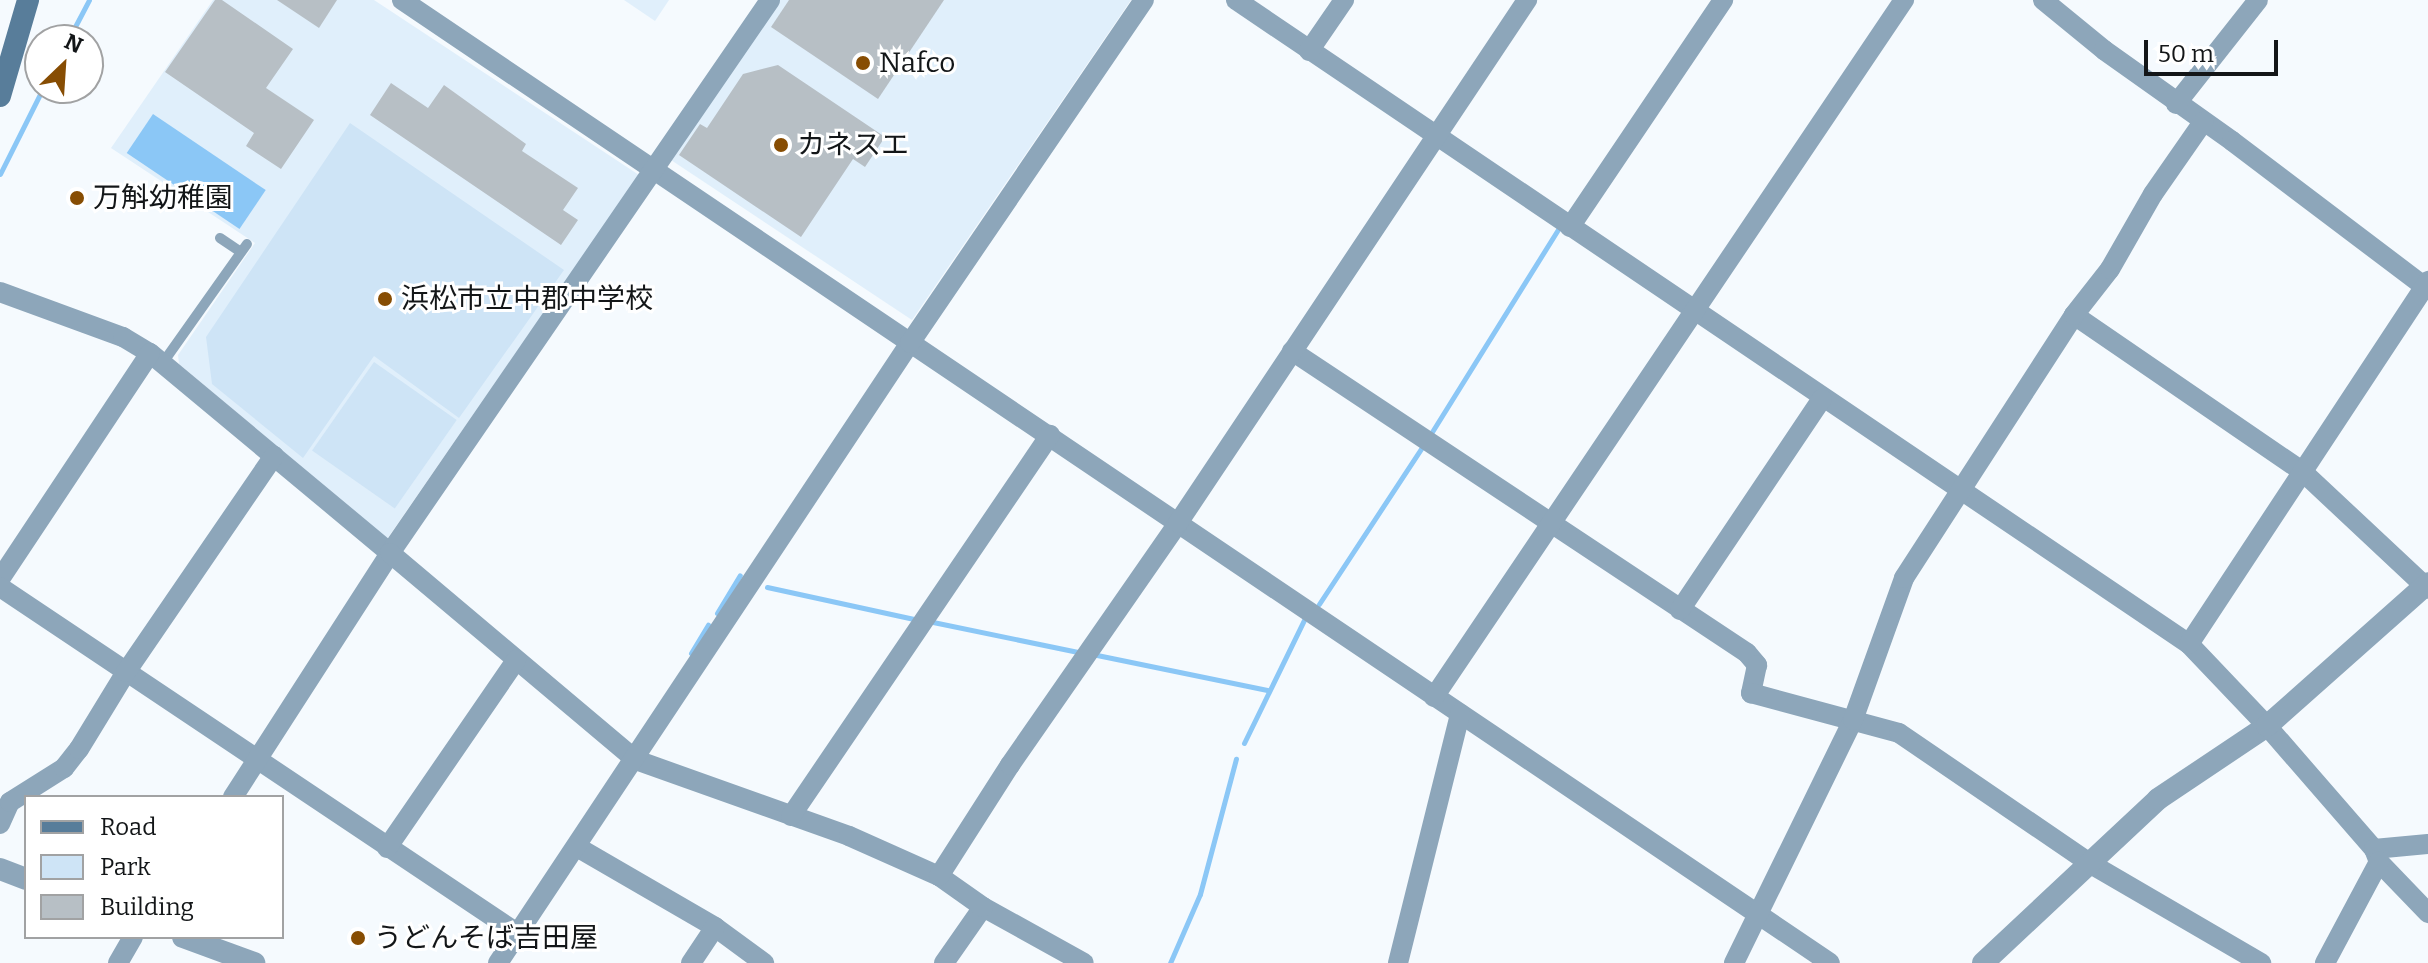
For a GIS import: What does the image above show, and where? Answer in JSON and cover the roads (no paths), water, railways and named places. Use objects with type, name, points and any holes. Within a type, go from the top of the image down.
[{"type":"main road","points":[[0,96],[28,0]]},
{"type":"street","points":[[402,0],[1830,963]]},
{"type":"street","points":[[234,795],[390,553],[770,0]]},
{"type":"street","points":[[498,963],[636,760],[910,343],[1144,0]]},
{"type":"street","points":[[1236,0],[1822,399],[2189,644],[2267,726],[2428,913]]},
{"type":"street","points":[[1309,51],[1344,0]]},
{"type":"street","points":[[939,876],[1010,765],[1178,523],[1527,0]]},
{"type":"street","points":[[1570,227],[1723,0]]},
{"type":"street","points":[[1434,697],[1904,0]]},
{"type":"street","points":[[2043,0],[2176,104],[2427,286],[2189,644]]},
{"type":"street","points":[[2176,104],[2258,0]]},
{"type":"street","points":[[1734,963],[1853,720],[1904,578],[2074,315],[2110,269],[2153,194],[2203,122]]},
{"type":"street","points":[[0,292],[123,337],[156,358],[636,760],[849,836],[939,876],[983,907],[1080,962]]},
{"type":"street","points":[[1983,963],[2158,799],[2267,726],[2427,586],[2303,472],[2074,315]]},
{"type":"street","points":[[1292,351],[1747,653],[1757,665],[1751,693],[1899,733],[2091,864],[2261,963]]},
{"type":"street","points":[[0,579],[156,358]]},
{"type":"street","points":[[1680,610],[1822,399]]},
{"type":"street","points":[[791,816],[1050,435]]},
{"type":"street","points":[[0,824],[10,802],[64,768],[274,456]]},
{"type":"street","points":[[0,587],[517,933]]},
{"type":"street","points":[[387,848],[516,660]]},
{"type":"street","points":[[1398,963],[1460,714]]},
{"type":"street","points":[[2376,856],[2428,844]]},
{"type":"street","points":[[577,847],[715,927],[764,963]]},
{"type":"street","points":[[2325,963],[2376,856]]},
{"type":"street","points":[[0,869],[24,878]]},
{"type":"street","points":[[944,963],[983,907]]},
{"type":"street","points":[[691,963],[715,927]]},
{"type":"street","points":[[118,963],[132,939]]},
{"type":"street","points":[[188,939],[254,963]]},
{"type":"lane","points":[[156,358],[244,248],[220,238]]},
{"type":"water","points":[[153,114],[266,190],[239,229],[127,153]]},
{"type":"waterway","points":[[76,24],[89,0]]},
{"type":"waterway","points":[[0,174],[35,104]]},
{"type":"waterway","points":[[1430,435],[1558,229]]},
{"type":"waterway","points":[[1319,604],[1424,444]]},
{"type":"waterway","points":[[717,613],[740,575]]},
{"type":"waterway","points":[[767,587],[918,620]]},
{"type":"waterway","points":[[1244,743],[1304,620]]},
{"type":"waterway","points":[[928,621],[1083,653]]},
{"type":"waterway","points":[[691,653],[708,625]]},
{"type":"waterway","points":[[1092,654],[1268,690]]},
{"type":"waterway","points":[[1170,963],[1200,894],[1236,759]]},
{"type":"place","name":"Nafco","points":[[863,63]]},
{"type":"place","name":"カネスエ","points":[[781,145]]},
{"type":"place","name":"万斛幼稚園","points":[[77,198]]},
{"type":"place","name":"浜松市立中郡中学校","points":[[385,299]]},
{"type":"place","name":"うどんそば吉田屋","points":[[358,938]]}]
